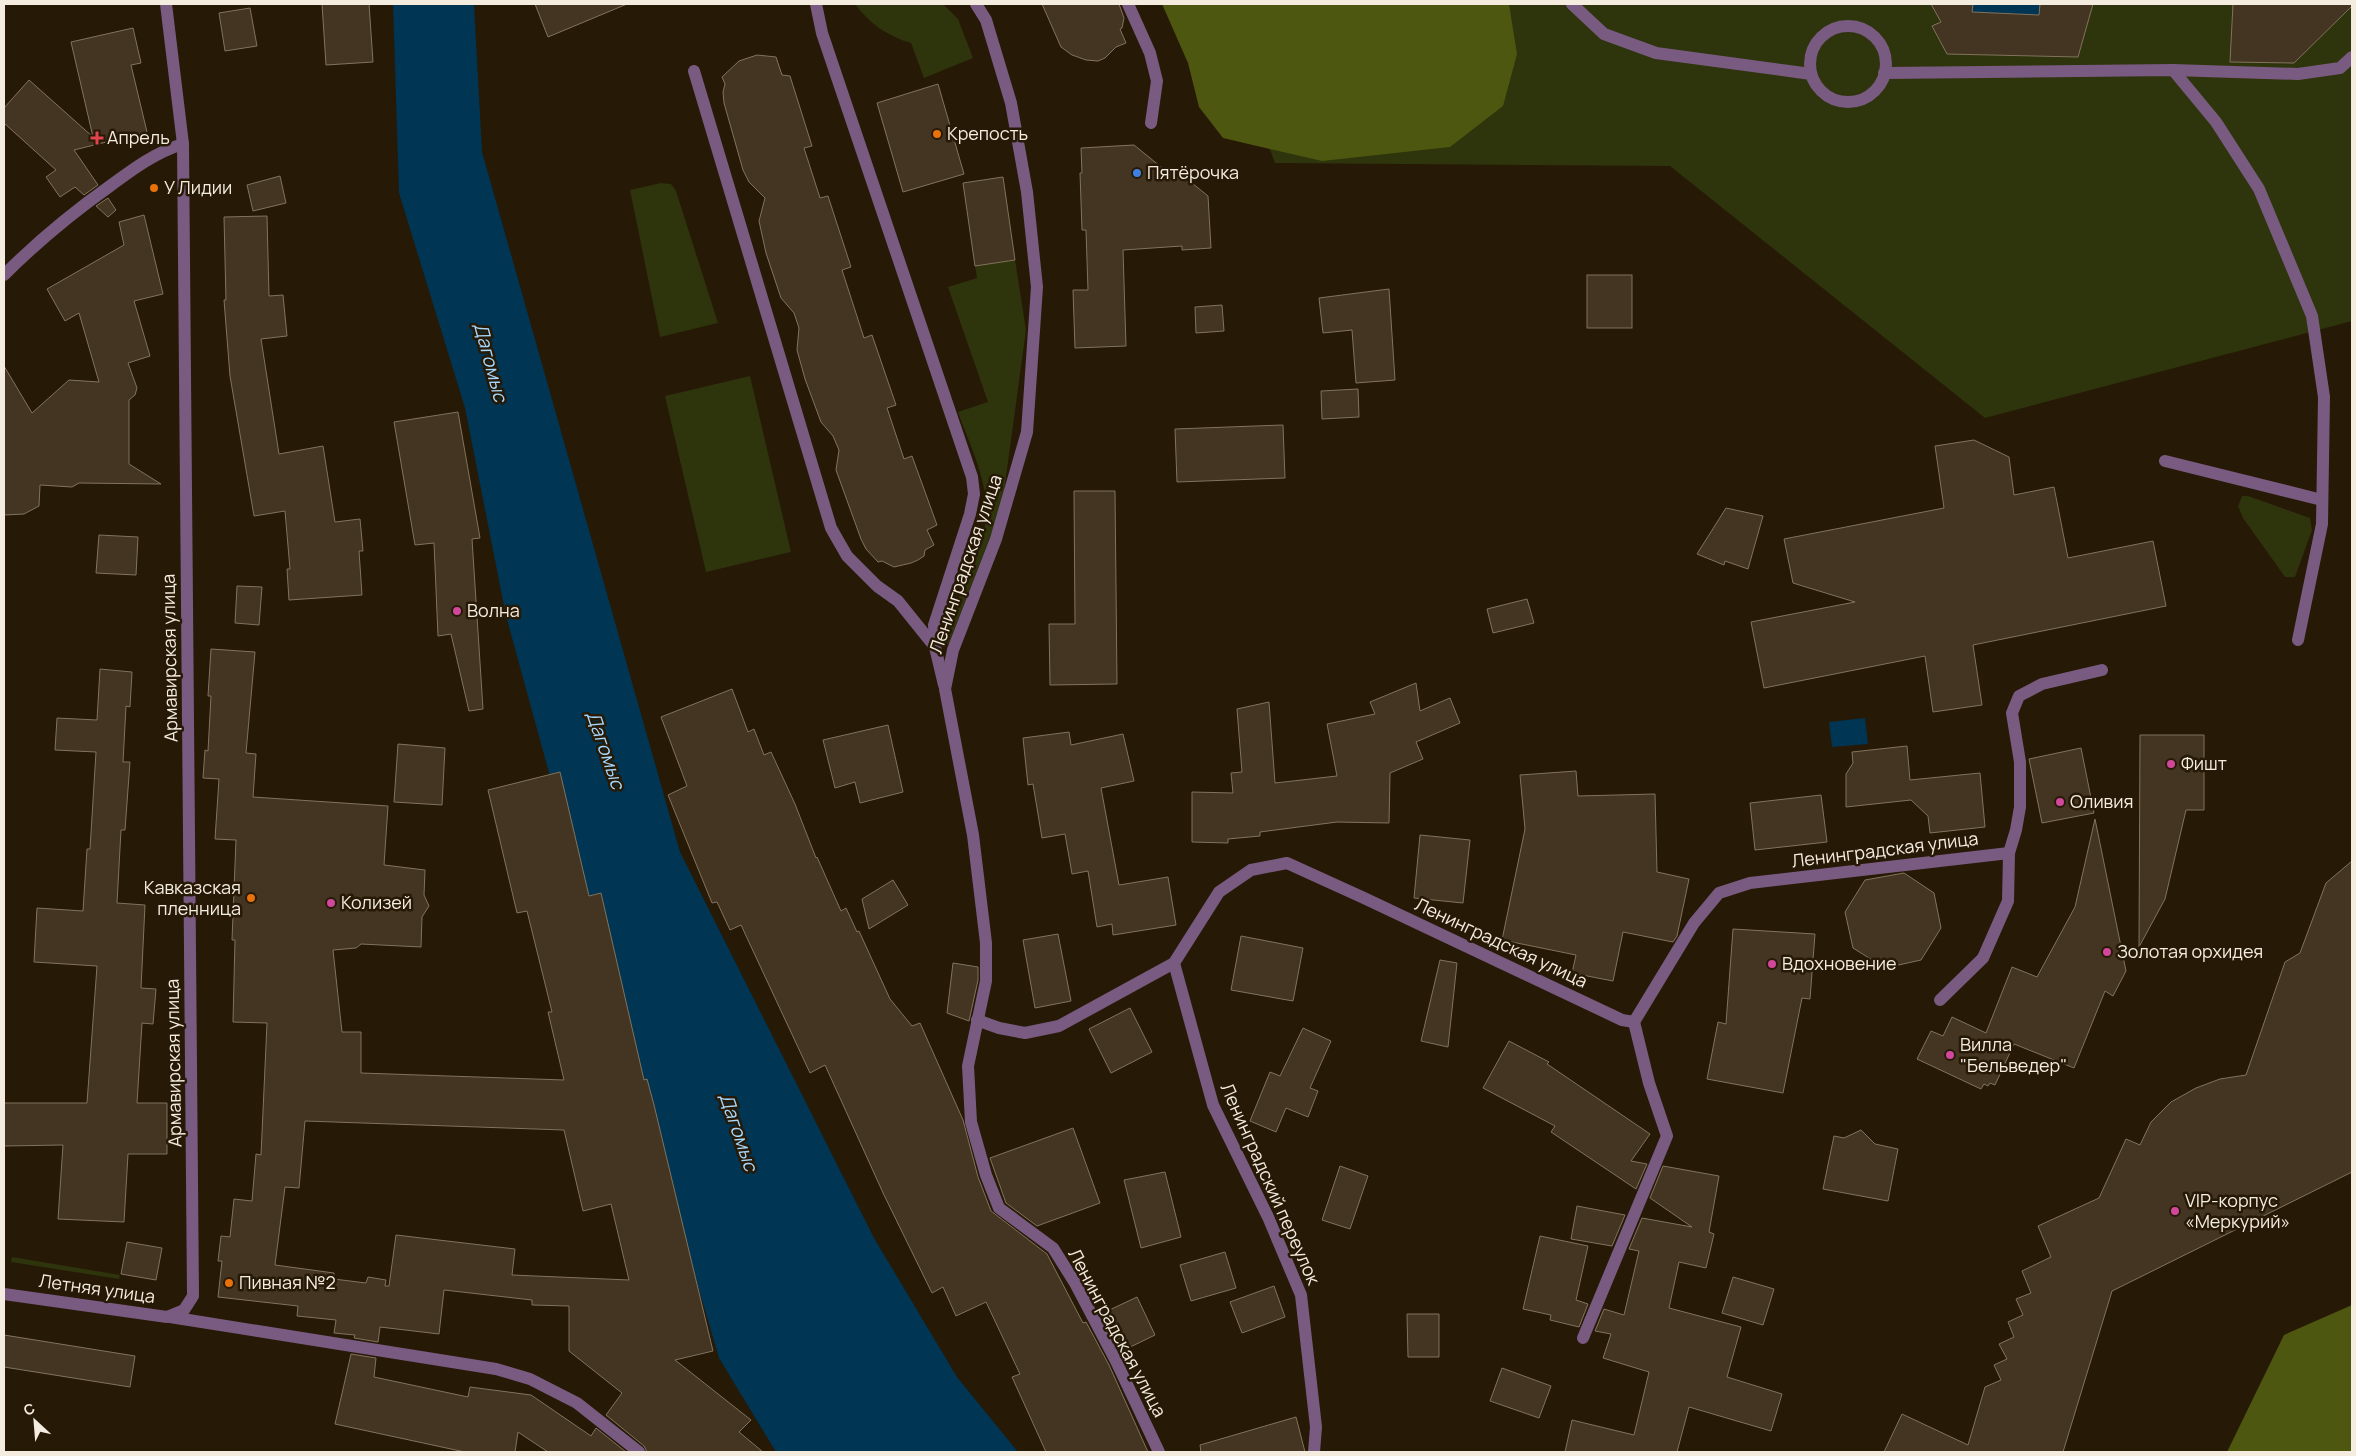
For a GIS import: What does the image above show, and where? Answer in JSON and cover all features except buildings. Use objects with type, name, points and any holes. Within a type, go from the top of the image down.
[{"type":"street","name":"Армавирская улица","points":[[166,4],[183,144],[193,1296],[184,1310]]},
{"type":"street","points":[[816,4],[822,33],[972,477],[974,494],[970,514],[934,625],[935,647],[945,688]]},
{"type":"street","name":"Ленинградская улица","points":[[976,4],[986,20],[1011,103],[1026,192],[1037,288],[1027,432],[996,540],[952,650],[945,688],[973,835],[986,943],[986,981],[968,1066],[971,1122],[986,1175],[1000,1208],[1053,1248],[1075,1283],[1116,1361],[1159,1452]]},
{"type":"street","points":[[1128,4],[1150,53],[1157,81],[1151,123]]},
{"type":"street","points":[[1572,4],[1604,34],[1656,53],[1811,74]]},
{"type":"street","points":[[1847,27],[1865,30],[1875,37],[1882,47],[1886,59],[1881,84],[1862,99],[1849,102],[1837,100],[1825,94],[1817,86],[1811,74],[1810,61],[1813,49],[1820,39],[1829,31],[1847,27]]},
{"type":"street","points":[[1884,73],[2173,70],[2298,74],[2340,68],[2352,57]]},
{"type":"street","points":[[2173,70],[2216,122],[2259,188],[2312,316],[2324,397],[2322,524],[2298,640]]},
{"type":"street","points":[[694,71],[831,528],[847,556],[877,586],[898,600],[935,647]]},
{"type":"street","points":[[4,275],[28,250],[73,212],[158,154],[183,144]]},
{"type":"street","points":[[2165,461],[2322,500]]},
{"type":"street","points":[[1940,1000],[1984,958],[2008,901],[2009,853],[2020,807],[2020,762],[2012,713],[2019,696],[2042,684],[2102,670]]},
{"type":"street","name":"Ленинградская улица","points":[[977,1020],[999,1028],[1025,1033],[1059,1026],[1174,963],[1219,892],[1251,870],[1286,863],[1622,1020],[1634,1022],[1694,923],[1719,893],[1750,883],[2009,853]]},
{"type":"street","name":"Ленинградский переулок","points":[[1174,963],[1213,1105],[1268,1217],[1301,1295],[1316,1427],[1314,1452]]},
{"type":"street","points":[[1583,1338],[1667,1136],[1649,1083],[1634,1022]]},
{"type":"street","name":"Летняя улица","points":[[4,1294],[167,1316],[184,1310]]},
{"type":"street","points":[[167,1316],[496,1369],[530,1379],[577,1404],[640,1452]]},
{"type":"green space","points":[[855,4],[943,4],[958,19],[973,58],[924,78],[911,43],[894,37],[880,28],[867,18]]},
{"type":"green space","points":[[1162,4],[1509,4],[1517,54],[1503,106],[1450,147],[1322,161],[1223,138],[1199,107],[1188,63]]},
{"type":"green space","points":[[1215,4],[2352,4],[2352,321],[1985,418],[1670,166],[1275,163]]},
{"type":"green space","points":[[661,183],[671,184],[676,191],[718,323],[660,337],[630,190]]},
{"type":"green space","points":[[1015,260],[1026,330],[1002,506],[949,643],[946,644],[945,635],[985,526],[986,512],[986,497],[983,483],[958,412],[988,402],[948,287],[977,278],[975,266]]},
{"type":"green space","points":[[750,376],[791,552],[706,572],[665,396]]},
{"type":"green space","points":[[2242,496],[2248,496],[2310,518],[2312,530],[2295,577],[2285,577],[2243,518],[2238,506]]},
{"type":"green space","points":[[12,1257],[120,1275],[119,1279],[11,1262]]},
{"type":"green space","points":[[2352,1305],[2352,1452],[2227,1452],[2284,1335]]},
{"type":"water","name":"Дагомыс","points":[[393,4],[474,4],[482,152],[680,852],[874,1238],[957,1377],[1018,1452],[776,1452],[719,1358],[568,842],[506,616],[465,408],[399,193]]},
{"type":"water","points":[[1973,4],[2040,4],[2039,15],[1972,12]]},
{"type":"water","points":[[1865,718],[1868,744],[1832,747],[1829,722]]},
{"type":"place","name":"Крепость","points":[[937,134]]},
{"type":"place","name":"Апрель","points":[[97,138]]},
{"type":"place","name":"Пятёрочка","points":[[1137,173]]},
{"type":"place","name":"У Лидии","points":[[154,188]]},
{"type":"place","name":"Волна","points":[[457,611]]},
{"type":"place","name":"Фишт","points":[[2171,764]]},
{"type":"place","name":"Оливия","points":[[2060,802]]},
{"type":"place","name":"Кавказская пленница","points":[[251,898]]},
{"type":"place","name":"Колизей","points":[[331,903]]},
{"type":"place","name":"Золотая орхидея","points":[[2107,952]]},
{"type":"place","name":"Вдохновение","points":[[1772,964]]},
{"type":"place","name":"Вилла \"Бельведер\"","points":[[1950,1055]]},
{"type":"place","name":"VIP-корпус «Меркурий»","points":[[2175,1211]]},
{"type":"place","name":"Пивная №2","points":[[229,1283]]}]
